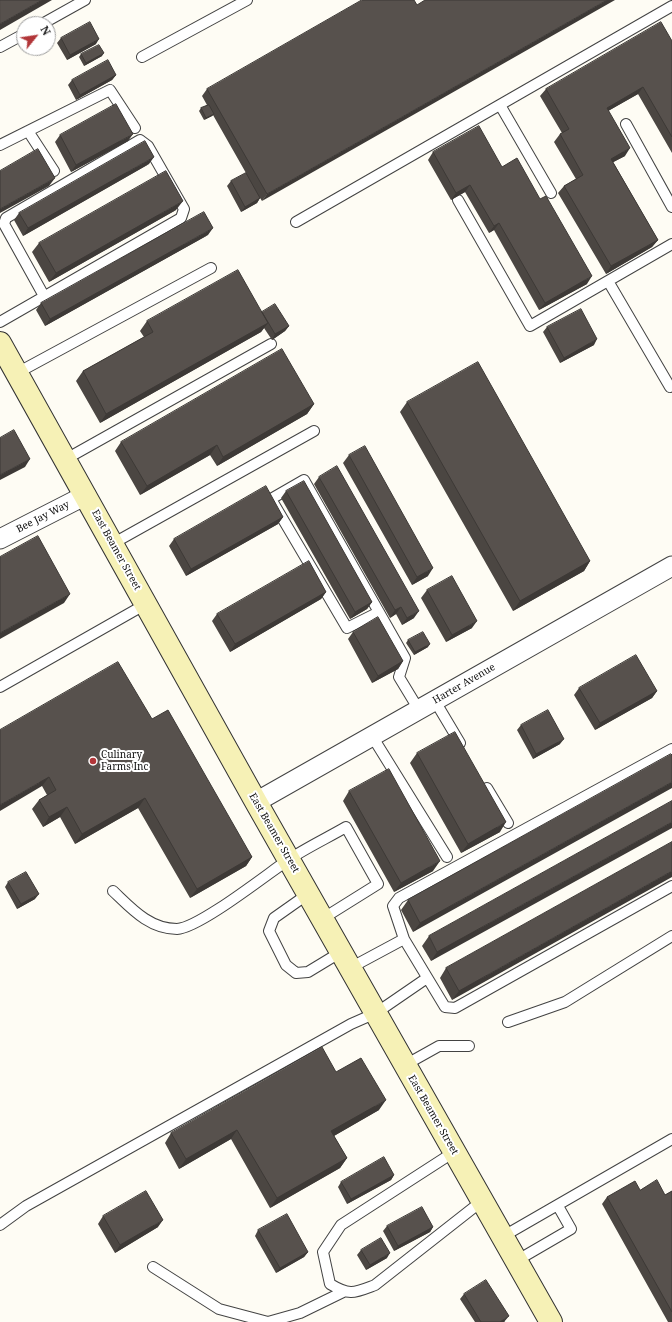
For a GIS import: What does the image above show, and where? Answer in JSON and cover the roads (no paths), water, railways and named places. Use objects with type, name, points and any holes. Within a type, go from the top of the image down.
[{"type":"street","name":"East Beamer Street","points":[[0,343],[256,802],[551,1322]]},
{"type":"street","name":"Bee Jay Way","points":[[0,539],[86,495]]},
{"type":"street","name":"Harter Avenue","points":[[256,802],[672,566]]},
{"type":"lane","points":[[56,16],[85,0]]},
{"type":"lane","points":[[142,57],[247,0]]},
{"type":"lane","points":[[296,222],[672,6]]},
{"type":"lane","points":[[0,47],[16,38]]},
{"type":"lane","points":[[0,145],[110,90],[135,128]]},
{"type":"lane","points":[[500,105],[551,193]]},
{"type":"lane","points":[[626,124],[672,207]]},
{"type":"lane","points":[[28,131],[54,171]]},
{"type":"lane","points":[[0,322],[181,218],[184,209],[148,146],[140,140],[6,218],[4,224],[44,296]]},
{"type":"lane","points":[[458,200],[530,326],[608,281],[671,249]]},
{"type":"lane","points":[[17,373],[212,268]]},
{"type":"lane","points":[[608,281],[670,387],[672,386]]},
{"type":"lane","points":[[66,459],[271,344]]},
{"type":"lane","points":[[112,544],[314,431]]},
{"type":"lane","points":[[379,612],[347,628],[271,499],[304,480],[379,612],[405,658],[399,677],[427,705],[467,755]]},
{"type":"lane","points":[[0,687],[146,604]]},
{"type":"lane","points":[[372,736],[447,857]]},
{"type":"lane","points":[[672,751],[399,898],[393,906],[404,939],[445,1007],[455,1008],[672,886]]},
{"type":"lane","points":[[484,782],[508,823]]},
{"type":"lane","points":[[113,891],[142,918],[161,927],[178,929],[195,923],[255,885],[289,860],[346,827],[378,884],[322,919]]},
{"type":"lane","points":[[308,894],[274,918],[269,931],[286,965],[296,973],[308,972],[404,939]]},
{"type":"lane","points":[[508,1022],[565,1002],[672,936]]},
{"type":"lane","points":[[0,1225],[26,1206],[345,1027],[376,1013],[428,978]]},
{"type":"lane","points":[[405,1065],[438,1046],[470,1046]]},
{"type":"lane","points":[[502,1237],[672,1139]]},
{"type":"lane","points":[[343,1292],[330,1284],[323,1252],[341,1226],[454,1152]]},
{"type":"lane","points":[[153,1267],[219,1309],[268,1322],[300,1313],[343,1292],[356,1292],[375,1285],[482,1201]]},
{"type":"lane","points":[[516,1261],[571,1229],[558,1206]]},
{"type":"place","name":"Culinary Farms Inc","points":[[93,761]]}]
